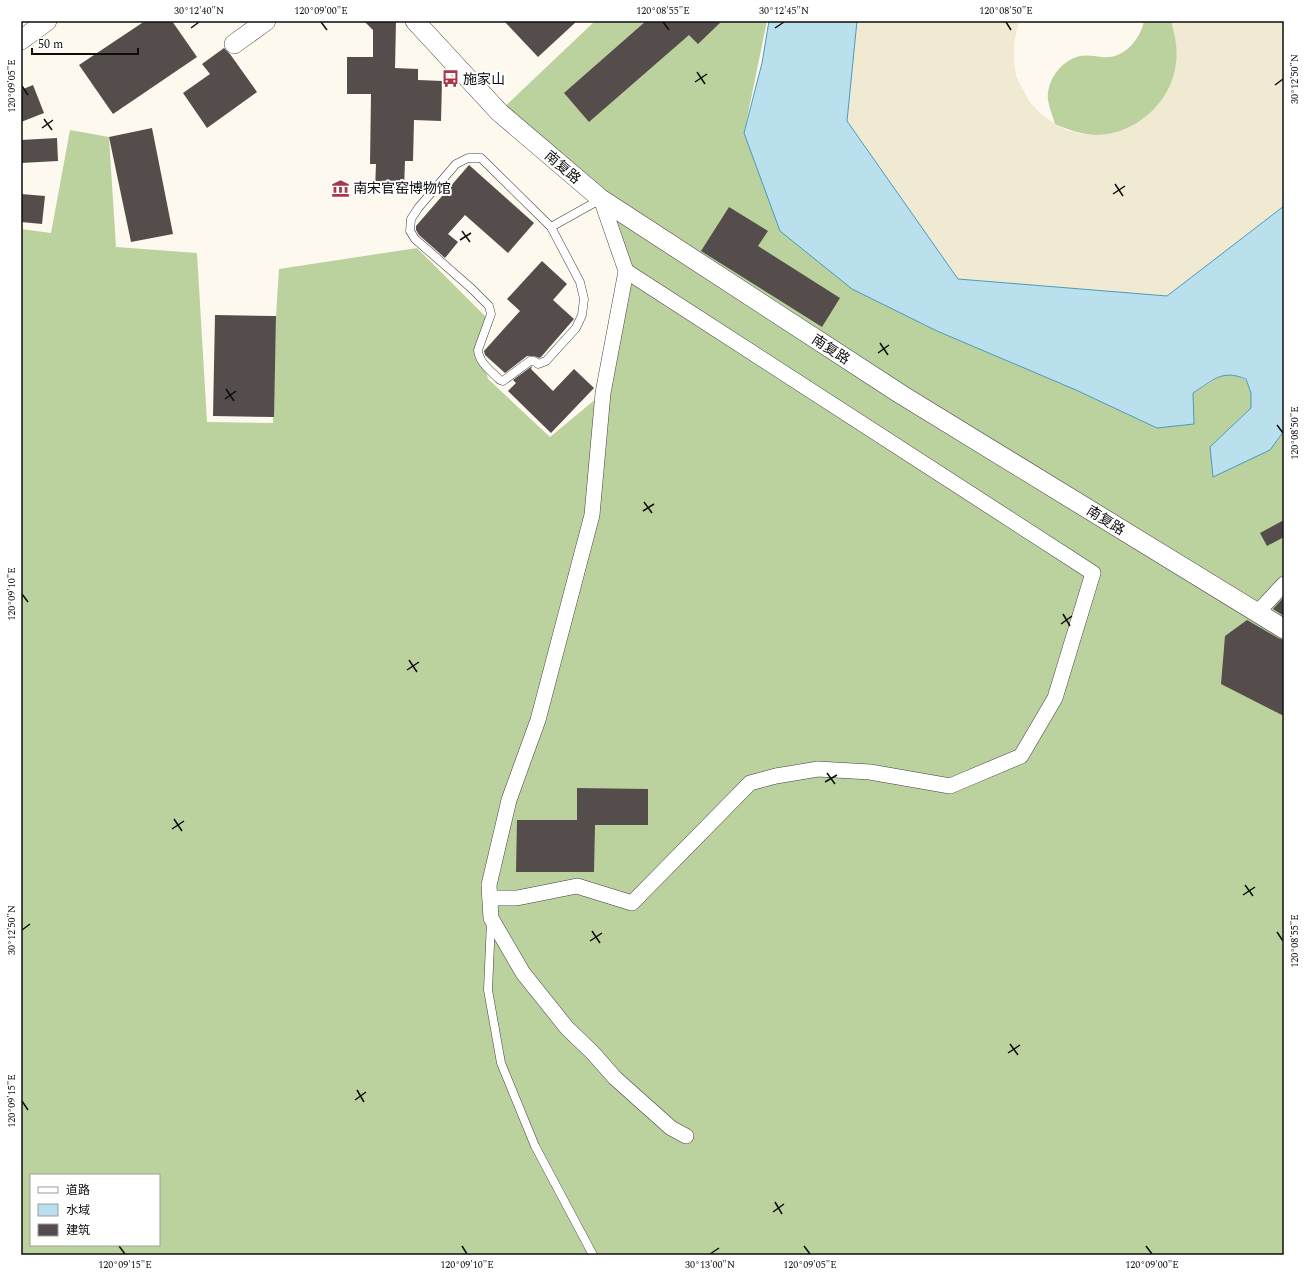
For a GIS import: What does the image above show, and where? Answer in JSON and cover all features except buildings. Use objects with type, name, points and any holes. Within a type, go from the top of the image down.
[{"type":"street","points":[[21,40],[46,21]]},
{"type":"street","points":[[234,44],[266,21]]},
{"type":"street","name":"南复路","points":[[415,21],[499,112],[600,199],[902,395],[1284,629]]},
{"type":"street","points":[[600,199],[626,271],[603,393],[592,515],[538,720],[509,800],[489,885],[491,918],[523,973],[567,1028],[616,1078],[671,1128],[686,1136]]},
{"type":"street","points":[[490,898],[518,898],[577,886],[632,903],[750,783],[776,776],[818,769],[870,772],[950,786],[1021,756],[1054,698],[1093,574],[626,271]]},
{"type":"street","points":[[1257,613],[1284,584]]},
{"type":"lane","points":[[468,158],[481,158],[551,227],[580,282],[584,299],[582,314],[576,328],[546,361],[538,364],[534,361],[530,361],[503,381],[500,380],[481,362],[478,355],[478,350],[491,314],[489,306],[471,288],[415,239],[410,231],[411,219],[419,207],[456,164],[468,158]]},
{"type":"lane","points":[[551,227],[600,199]]},
{"type":"lane","points":[[491,918],[488,990],[501,1063],[536,1146],[592,1255]]},
{"type":"shaded area","points":[[857,21],[1020,21],[1014,44],[1014,60],[1016,76],[1029,101],[1040,113],[1066,130],[1082,134],[1097,135],[1112,133],[1129,127],[1145,117],[1175,34],[1171,21],[1284,21],[1284,206],[1167,296],[958,279],[847,121]]},
{"type":"green space","points":[[595,21],[767,21],[744,133],[1076,390],[1157,428],[1193,393],[1222,375],[1235,375],[1246,380],[1251,393],[1251,408],[1210,447],[1270,450],[1284,431],[1284,1255],[21,1255],[21,229],[51,233],[70,130],[109,137],[116,247],[197,253],[207,422],[273,423],[279,269],[417,248],[486,317],[482,353],[488,379],[550,437],[603,393],[626,271],[600,199],[499,112]]},
{"type":"green space","points":[[1144,21],[1171,21],[1175,36],[1177,58],[1173,77],[1167,91],[1159,103],[1149,114],[1137,123],[1110,134],[1085,134],[1055,124],[1048,100],[1048,93],[1049,86],[1056,72],[1073,58],[1088,55],[1110,57],[1122,53],[1136,39],[1140,33]]},
{"type":"water","points":[[769,21],[857,21],[847,121],[958,279],[1167,296],[1284,206],[1284,431],[1270,450],[1213,477],[1210,447],[1251,408],[1251,393],[1246,379],[1230,375],[1218,377],[1212,380],[1193,393],[1194,424],[1157,428],[1076,390],[937,331],[852,289],[780,231],[744,133],[762,63]]},
{"type":"place","name":"施家山","points":[[450,79]]},
{"type":"place","name":"南宋官窑博物馆","points":[[340,188]]}]
